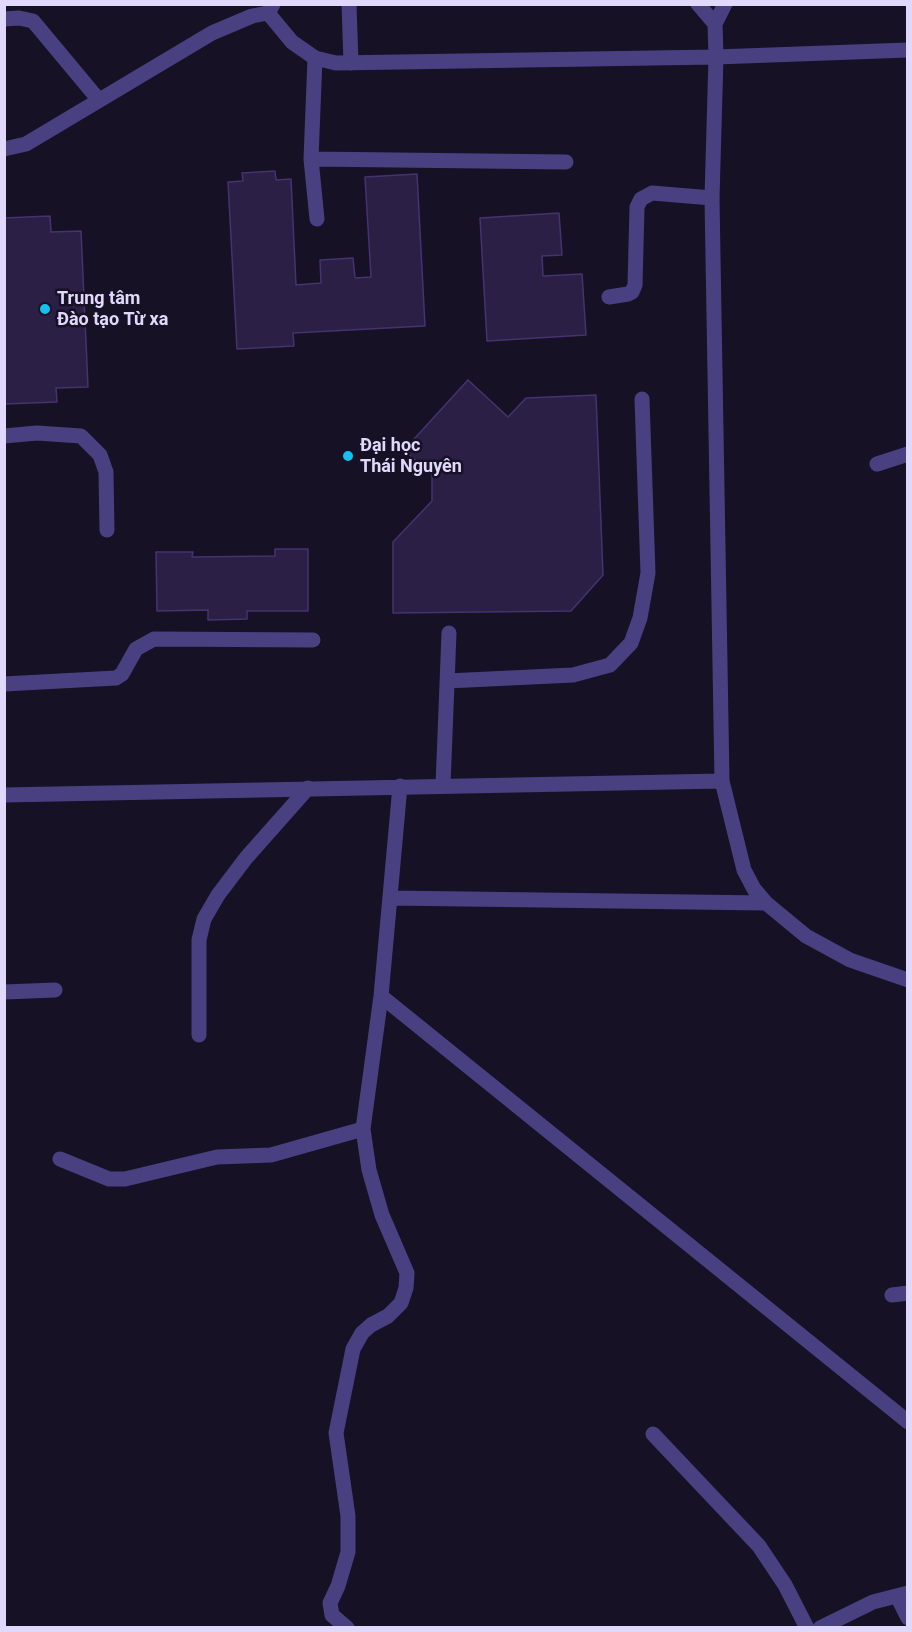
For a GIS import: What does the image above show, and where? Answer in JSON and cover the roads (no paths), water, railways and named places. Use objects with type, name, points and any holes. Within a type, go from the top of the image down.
[{"type":"street","points":[[349,4],[351,63]]},
{"type":"street","points":[[698,4],[715,24]]},
{"type":"street","points":[[725,4],[715,24],[712,198],[722,781],[744,870],[754,889],[766,903],[806,936],[850,960],[908,980]]},
{"type":"street","points":[[4,149],[26,144],[212,33],[271,9],[292,42],[315,58],[336,63],[716,57],[908,50]]},
{"type":"street","points":[[4,19],[19,18],[33,21],[98,99]]},
{"type":"street","points":[[315,58],[311,159],[317,219]]},
{"type":"street","points":[[311,159],[566,162]]},
{"type":"street","points":[[609,297],[628,294],[632,292],[635,285],[637,207],[641,199],[652,193],[712,198]]},
{"type":"street","points":[[447,681],[573,675],[610,664],[631,643],[640,618],[648,573],[642,399]]},
{"type":"street","points":[[4,436],[37,433],[81,436],[100,455],[106,472],[107,530]]},
{"type":"street","points":[[877,464],[908,454]]},
{"type":"street","points":[[443,785],[448,633]]},
{"type":"street","points":[[4,684],[116,678],[122,674],[136,649],[154,639],[313,640]]},
{"type":"street","points":[[4,795],[722,781]]},
{"type":"street","points":[[347,1628],[332,1615],[330,1603],[338,1586],[348,1552],[348,1516],[336,1433],[353,1349],[371,1325],[388,1316],[401,1303],[406,1288],[407,1273],[382,1215],[369,1170],[363,1129],[381,996],[400,786]]},
{"type":"street","points":[[199,1035],[199,940],[204,919],[218,895],[246,858],[308,788]]},
{"type":"street","points":[[390,898],[766,903]]},
{"type":"street","points":[[4,992],[55,990]]},
{"type":"street","points":[[381,996],[908,1422]]},
{"type":"street","points":[[60,1159],[109,1179],[125,1179],[217,1157],[271,1155],[363,1129]]},
{"type":"street","points":[[654,1434],[759,1546],[785,1585],[807,1628]]},
{"type":"street","points":[[820,1628],[873,1602],[902,1594],[908,1618]]},
{"type":"place","name":"Trung tâm Đào tạo Từ xa","points":[[45,309]]},
{"type":"place","name":"Đại học Thái Nguyên","points":[[348,456]]}]
